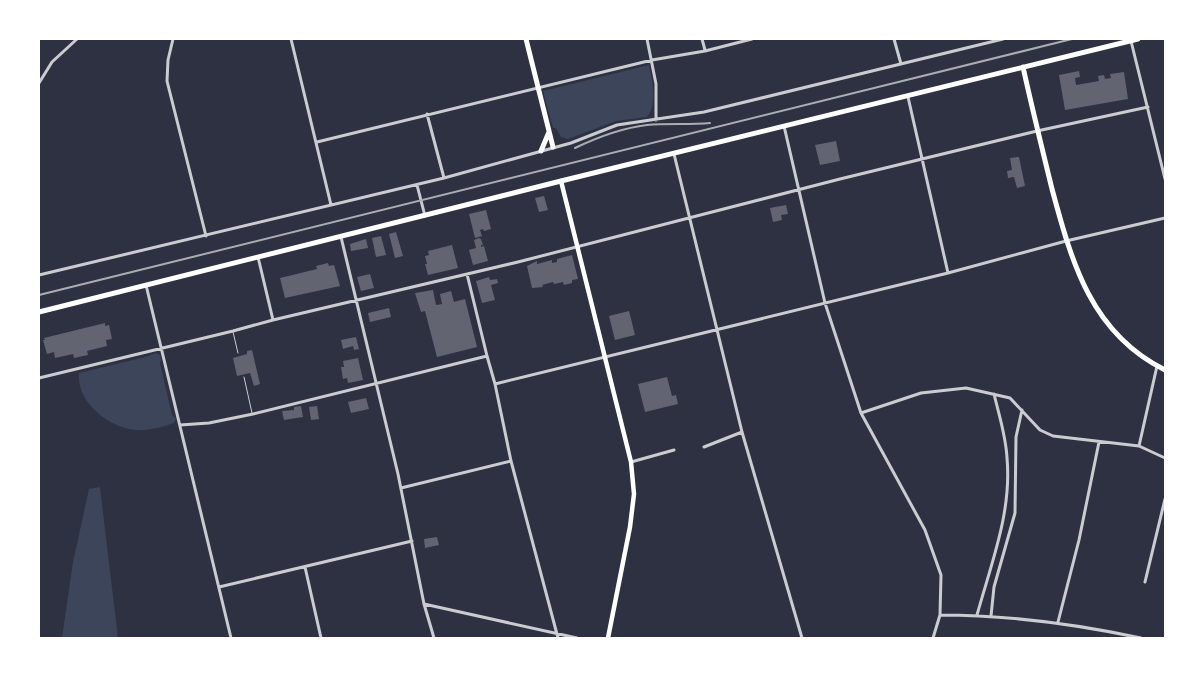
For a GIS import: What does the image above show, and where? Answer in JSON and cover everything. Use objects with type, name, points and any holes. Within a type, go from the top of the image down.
[{"type":"main road","points":[[526,39],[553,147]]},
{"type":"main road","points":[[39,312],[1138,39]]},
{"type":"main road","points":[[1023,67],[1037,131],[1075,268],[1096,308],[1121,338],[1165,370]]},
{"type":"main road","points":[[541,151],[549,132]]},
{"type":"main road","points":[[561,181],[631,462],[634,494],[630,527],[608,638]]},
{"type":"street","points":[[39,83],[52,62],[76,39]]},
{"type":"street","points":[[174,39],[168,60],[167,81],[206,236]]},
{"type":"street","points":[[291,39],[332,205]]},
{"type":"street","points":[[647,39],[656,84],[656,120]]},
{"type":"street","points":[[702,39],[705,51]]},
{"type":"street","points":[[317,142],[652,60],[705,51],[752,39]]},
{"type":"street","points":[[894,39],[901,64]]},
{"type":"street","points":[[39,276],[444,178],[571,143],[617,125],[704,112],[1004,39]]},
{"type":"street","points":[[1131,41],[1165,179]]},
{"type":"street","points":[[908,96],[948,273]]},
{"type":"street","points":[[39,378],[578,247],[1037,131],[1148,107]]},
{"type":"street","points":[[427,114],[444,178]]},
{"type":"street","points":[[784,126],[825,303],[861,413],[925,530],[941,575],[940,615],[933,638]]},
{"type":"street","points":[[674,153],[742,432],[802,638]]},
{"type":"street","points":[[417,185],[425,216]]},
{"type":"street","points":[[495,384],[1165,218]]},
{"type":"street","points":[[341,237],[401,488],[424,604],[434,638]]},
{"type":"street","points":[[258,258],[273,320]]},
{"type":"street","points":[[468,274],[486,356],[495,384],[512,461],[558,638]]},
{"type":"street","points":[[146,285],[232,638]]},
{"type":"street","points":[[180,425],[209,423],[252,414],[486,356]]},
{"type":"street","points":[[1139,446],[1157,366]]},
{"type":"street","points":[[861,413],[928,392],[966,388],[1010,398],[1046,434],[1139,446],[1165,458]]},
{"type":"street","points":[[977,615],[1004,516],[1008,489],[1008,459],[994,394]]},
{"type":"street","points":[[992,616],[994,587],[1014,512],[1016,437],[1022,409]]},
{"type":"street","points":[[704,447],[742,432]]},
{"type":"street","points":[[1058,622],[1079,540],[1099,442]]},
{"type":"street","points":[[631,462],[674,450]]},
{"type":"street","points":[[401,488],[512,461]]},
{"type":"street","points":[[1145,582],[1165,499]]},
{"type":"street","points":[[219,587],[412,541]]},
{"type":"street","points":[[305,567],[321,638]]},
{"type":"street","points":[[424,604],[577,638]]},
{"type":"street","points":[[940,615],[977,615],[1058,622],[1141,638]]},
{"type":"lane","points":[[233,331],[238,353]]},
{"type":"lane","points":[[244,376],[252,414]]},
{"type":"shaded area","points":[[649,65],[653,85],[653,99],[647,117],[616,121],[568,139],[561,137],[556,128],[553,128],[543,91]]},
{"type":"shaded area","points":[[156,353],[160,355],[160,363],[172,415],[176,419],[174,423],[146,430],[126,428],[106,419],[89,404],[83,394],[79,373]]},
{"type":"shaded area","points":[[100,487],[118,638],[62,638],[73,562],[89,489]]},
{"type":"building","points":[[1079,71],[1080,77],[1075,78],[1076,85],[1099,81],[1098,76],[1104,75],[1105,79],[1111,78],[1110,74],[1124,72],[1128,99],[1065,110],[1059,75]]},
{"type":"building","points":[[836,141],[840,161],[820,165],[815,145]]},
{"type":"building","points":[[1019,157],[1025,186],[1017,188],[1014,177],[1008,178],[1007,171],[1012,170],[1010,158]]},
{"type":"building","points":[[544,196],[548,210],[539,212],[535,198]]},
{"type":"building","points":[[786,205],[788,214],[781,215],[782,220],[773,222],[770,208]]},
{"type":"building","points":[[486,210],[491,229],[480,230],[482,236],[475,238],[469,214]]},
{"type":"building","points":[[396,232],[403,256],[395,258],[389,234]]},
{"type":"building","points":[[381,236],[386,255],[376,257],[372,238]]},
{"type":"building","points":[[479,238],[483,245],[481,247],[484,246],[488,261],[473,265],[469,250],[476,248],[474,240]]},
{"type":"building","points":[[366,239],[368,248],[351,251],[350,244]]},
{"type":"building","points":[[452,245],[458,268],[428,275],[425,256],[429,255],[428,251]]},
{"type":"building","points":[[572,255],[578,279],[564,285],[563,282],[554,284],[553,282],[542,285],[543,287],[532,288],[527,266],[537,261],[537,264],[552,260],[552,263],[557,262],[557,259]]},
{"type":"building","points":[[328,263],[329,266],[334,265],[340,286],[285,298],[280,278],[317,269],[316,266]]},
{"type":"building","points":[[370,274],[374,288],[361,291],[357,277]]},
{"type":"building","points":[[489,277],[490,280],[497,279],[498,283],[491,285],[495,300],[482,303],[476,281]]},
{"type":"building","points":[[433,290],[436,305],[442,304],[440,294],[451,291],[454,302],[465,299],[477,347],[437,357],[425,311],[421,312],[415,293]]},
{"type":"building","points":[[389,308],[391,317],[370,322],[368,313]]},
{"type":"building","points":[[629,311],[635,335],[615,340],[609,316]]},
{"type":"building","points":[[105,323],[105,326],[109,325],[112,339],[106,340],[107,346],[87,351],[88,355],[74,358],[73,354],[55,358],[54,352],[47,354],[44,338]]},
{"type":"building","points":[[356,337],[359,349],[354,350],[353,346],[343,349],[341,340]]},
{"type":"building","points":[[252,350],[260,384],[254,386],[250,373],[237,376],[233,358],[247,354],[247,351]]},
{"type":"building","points":[[358,358],[363,380],[348,383],[347,378],[343,379],[341,367],[344,367],[343,361]]},
{"type":"building","points":[[667,377],[672,396],[676,395],[678,404],[645,412],[638,384]]},
{"type":"building","points":[[366,398],[369,409],[351,413],[348,402]]},
{"type":"building","points":[[301,406],[303,417],[284,420],[282,411],[294,410],[294,407]]},
{"type":"building","points":[[317,406],[319,419],[311,420],[309,407]]},
{"type":"building","points":[[437,537],[439,545],[425,548],[424,539]]},
{"type":"railway","points":[[39,295],[1072,39]]},
{"type":"railway","points":[[575,148],[592,140],[638,126],[710,123]]}]
